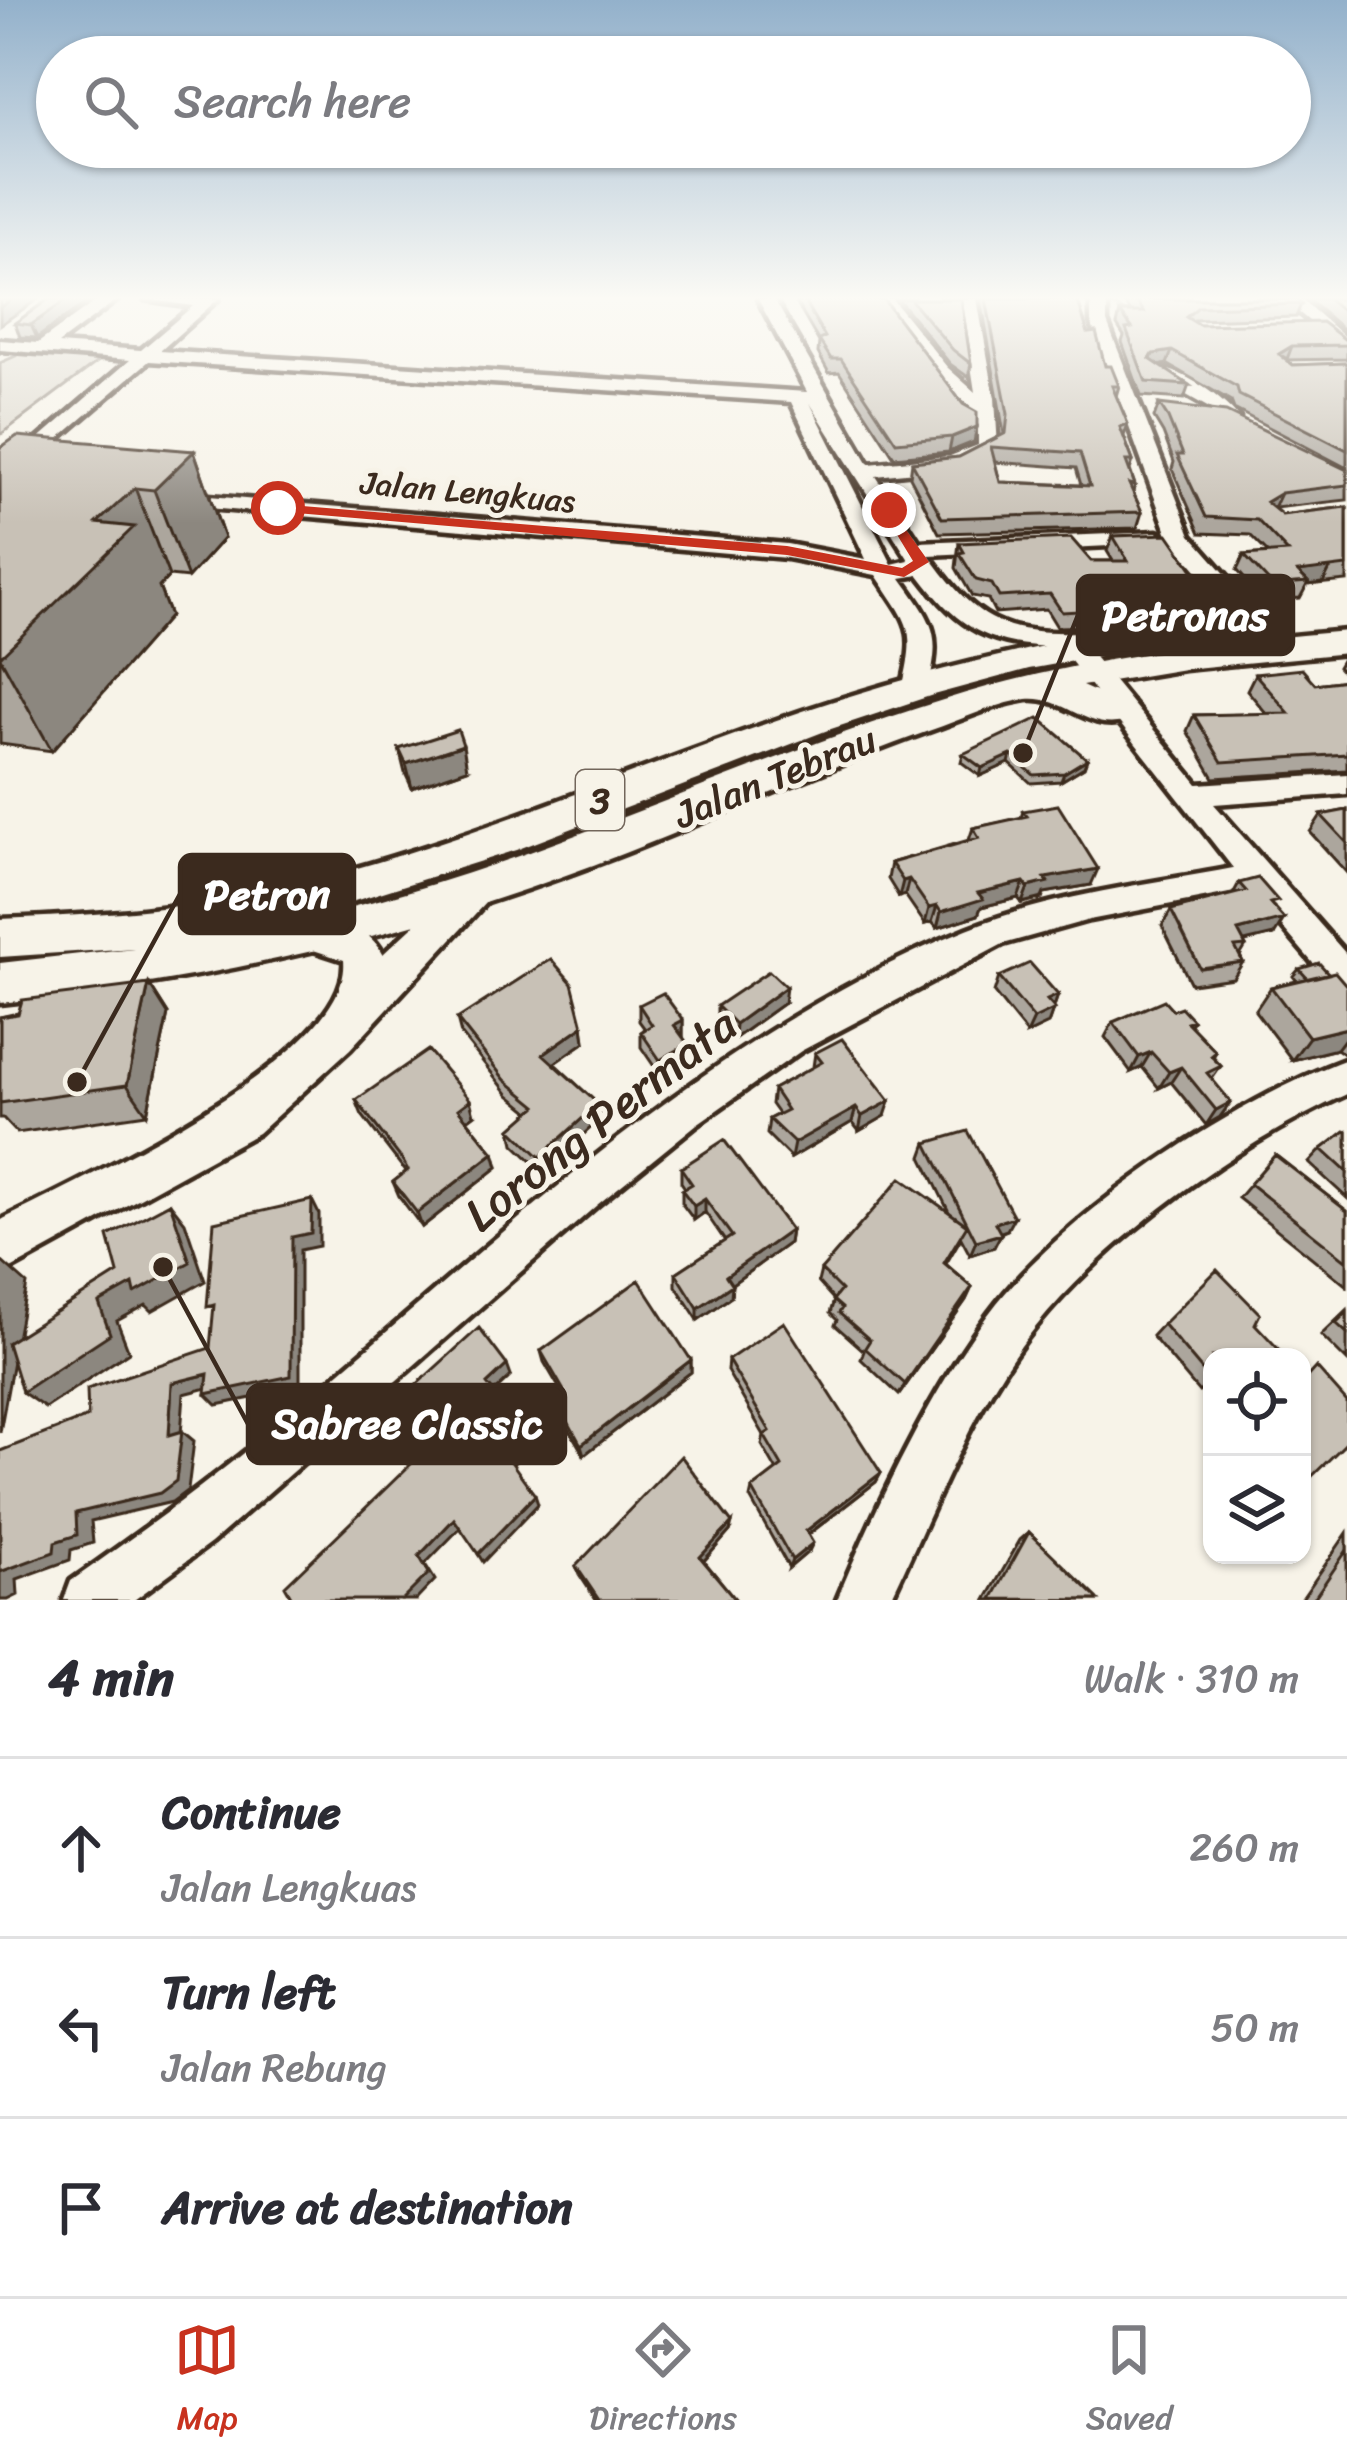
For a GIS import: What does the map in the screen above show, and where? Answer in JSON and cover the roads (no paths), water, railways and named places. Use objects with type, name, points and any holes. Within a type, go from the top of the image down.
[{"type":"highway","name":"Jalan Tebrau","points":[[0,938],[160,927],[291,904],[1164,636],[1347,618]]},
{"type":"highway","name":"Jalan Tebrau","points":[[0,982],[120,973],[315,935],[480,888],[691,811],[807,742],[915,688],[1062,667],[1347,642]]},
{"type":"highway","points":[[1062,667],[1071,695],[1108,713]]},
{"type":"main road","points":[[0,1249],[241,1118],[349,1021],[428,933],[480,888]]},
{"type":"main road","points":[[315,935],[359,944],[365,955],[363,989],[349,1021]]},
{"type":"street","points":[[0,463],[113,374]]},
{"type":"street","points":[[8,485],[118,374]]},
{"type":"street","points":[[429,374],[810,398]]},
{"type":"street","points":[[794,374],[952,603],[981,627],[1024,636],[1164,636]]},
{"type":"street","points":[[799,374],[880,566],[911,606],[926,636],[915,688]]},
{"type":"street","points":[[944,374],[984,410]]},
{"type":"street","points":[[864,471],[976,456],[988,448],[991,430],[977,374]]},
{"type":"street","points":[[1134,374],[1151,407],[1180,537],[1258,626]]},
{"type":"street","points":[[1162,374],[1218,405],[1229,418]]},
{"type":"street","points":[[1151,407],[1229,418],[1249,428]]},
{"type":"street","name":"Jalan Lengkuas","points":[[143,496],[787,551],[904,573],[918,556],[1180,537]]},
{"type":"street","name":"Jalan Lengkuas","points":[[787,551],[854,545],[866,532]]},
{"type":"street","points":[[1062,667],[1190,795],[1347,979]]},
{"type":"street","points":[[1108,713],[1159,770],[1190,795],[1347,784]]},
{"type":"street","name":"Lorong Permata","points":[[90,1600],[184,1537],[518,1244],[661,1129],[785,1040],[989,934],[1256,876]]},
{"type":"street","points":[[863,1600],[982,1365],[1010,1322],[1043,1286],[1178,1169],[1260,1114],[1347,1076]]},
{"type":"place","name":"Petronas","points":[[1023,753]]},
{"type":"place","name":"Petron","points":[[77,1082]]},
{"type":"place","name":"Sabree Classic","points":[[163,1267]]}]
